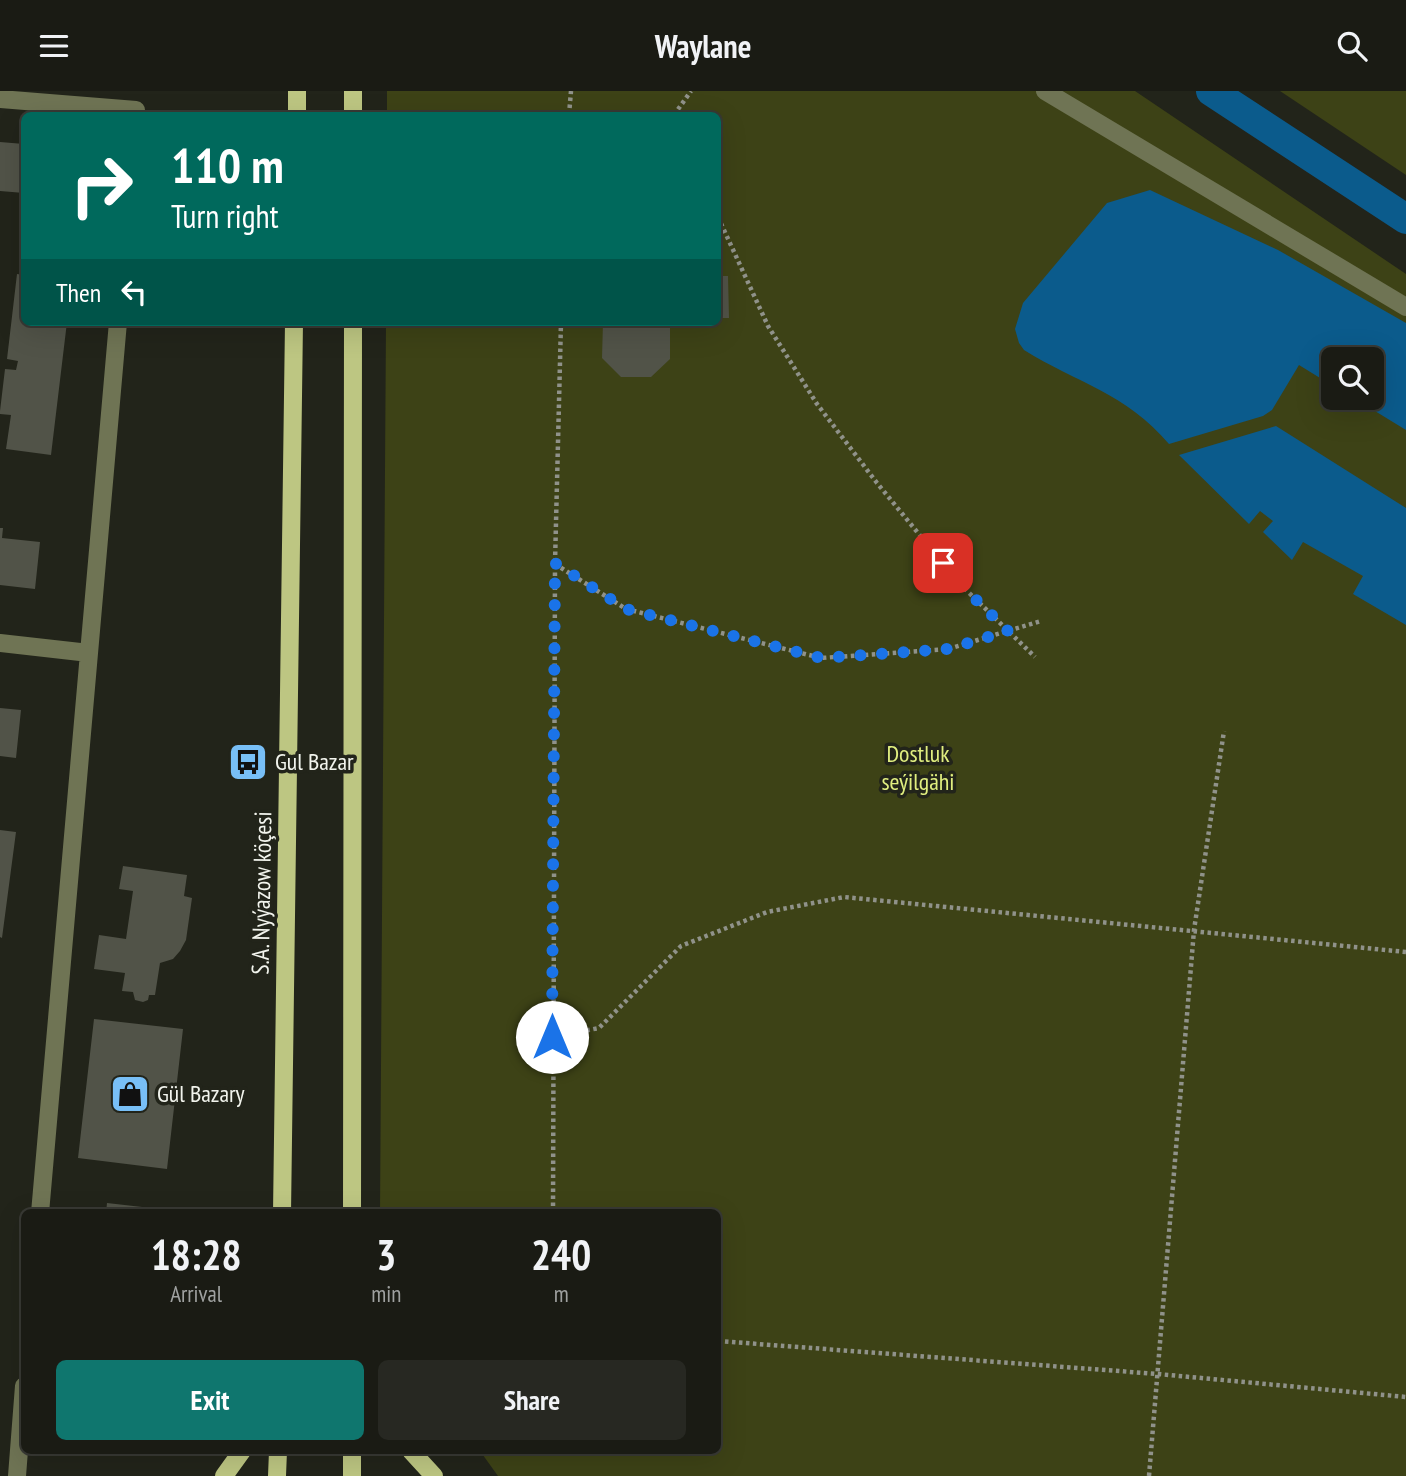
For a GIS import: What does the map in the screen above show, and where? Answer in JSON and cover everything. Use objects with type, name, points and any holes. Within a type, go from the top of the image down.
[{"type":"main road","points":[[297,91],[297,112]]},
{"type":"main road","points":[[353,91],[353,112]]},
{"type":"main road","name":"S.A. Nyýazow köçesi","points":[[282,1209],[294,326]]},
{"type":"main road","points":[[352,1209],[353,326]]},
{"type":"main road","points":[[224,1476],[240,1454]]},
{"type":"main road","points":[[277,1476],[278,1454]]},
{"type":"main road","points":[[352,1454],[352,1476]]},
{"type":"main road","points":[[414,1454],[434,1476]]},
{"type":"street","points":[[136,112],[138,91]]},
{"type":"street","points":[[1045,91],[1406,307]]},
{"type":"street","points":[[0,99],[126,112]]},
{"type":"street","points":[[40,1209],[118,326]]},
{"type":"street","points":[[0,643],[89,653]]},
{"type":"street","points":[[17,1476],[21,1424]]},
{"type":"path","points":[[569,112],[571,91]]},
{"type":"path","points":[[676,112],[691,91]]},
{"type":"path","points":[[721,224],[768,326],[817,404],[959,583],[1035,657]]},
{"type":"path","points":[[553,1209],[555,563],[561,326]]},
{"type":"path","points":[[555,563],[626,609],[821,658],[948,649],[1041,621]]},
{"type":"path","points":[[1149,1476],[1194,930],[1224,731]]},
{"type":"path","points":[[552,1037],[599,1028],[681,946],[766,912],[844,897],[1406,952]]},
{"type":"path","points":[[721,1341],[1158,1374],[1406,1397]]},
{"type":"green space","name":"Dostluk seýilgähi","points":[[387,91],[1135,91],[1406,274],[1406,1476],[498,1476],[482,1454],[721,1454],[721,1209],[380,1209],[386,326],[721,326],[721,112],[387,112]]},
{"type":"green space","points":[[1280,91],[1406,91],[1406,175]]},
{"type":"water","points":[[1150,190],[1278,250],[1406,323],[1406,430],[1373,410],[1384,410],[1384,347],[1321,347],[1321,379],[1299,365],[1272,410],[1263,416],[1169,444],[1136,412],[1024,350],[1015,329],[1023,303],[1107,203]]},
{"type":"water","points":[[1276,426],[1406,508],[1406,625],[1353,594],[1363,576],[1303,542],[1292,560],[1263,532],[1273,521],[1260,511],[1249,524],[1179,455]]},
{"type":"building","points":[[0,142],[21,144],[21,193],[0,191]]},
{"type":"building","points":[[17,274],[21,275],[21,326],[67,326],[51,455],[6,449],[11,415],[0,414],[5,369],[16,370],[18,361],[7,359]]},
{"type":"building","points":[[721,276],[728,276],[729,318],[721,318]]},
{"type":"building","points":[[603,326],[670,326],[670,359],[651,377],[621,377],[602,358]]},
{"type":"building","points":[[0,528],[3,528],[2,538],[40,542],[35,589],[0,585]]},
{"type":"building","points":[[0,708],[21,710],[16,758],[0,756]]},
{"type":"building","points":[[0,830],[16,832],[2,938],[0,937]]},
{"type":"building","points":[[123,866],[187,875],[184,896],[192,898],[186,940],[173,959],[160,963],[155,995],[149,995],[148,1000],[143,1002],[135,1000],[133,992],[122,991],[125,973],[94,969],[99,935],[126,939],[133,891],[119,889]]},
{"type":"building","name":"Gül Bazary","points":[[94,1019],[183,1029],[167,1169],[78,1158]]},
{"type":"building","points":[[107,1203],[151,1208],[151,1209],[106,1209]]},
{"type":"waterway","points":[[1211,91],[1406,219]]},
{"type":"place","name":"Gul Bazar","points":[[248,762]]},
{"type":"place","name":"Gül Bazary","points":[[130,1094]]},
{"type":"route","points":[[552,1037],[555,563],[626,609],[821,658],[948,649],[1008,631],[959,583],[943,563]]}]
